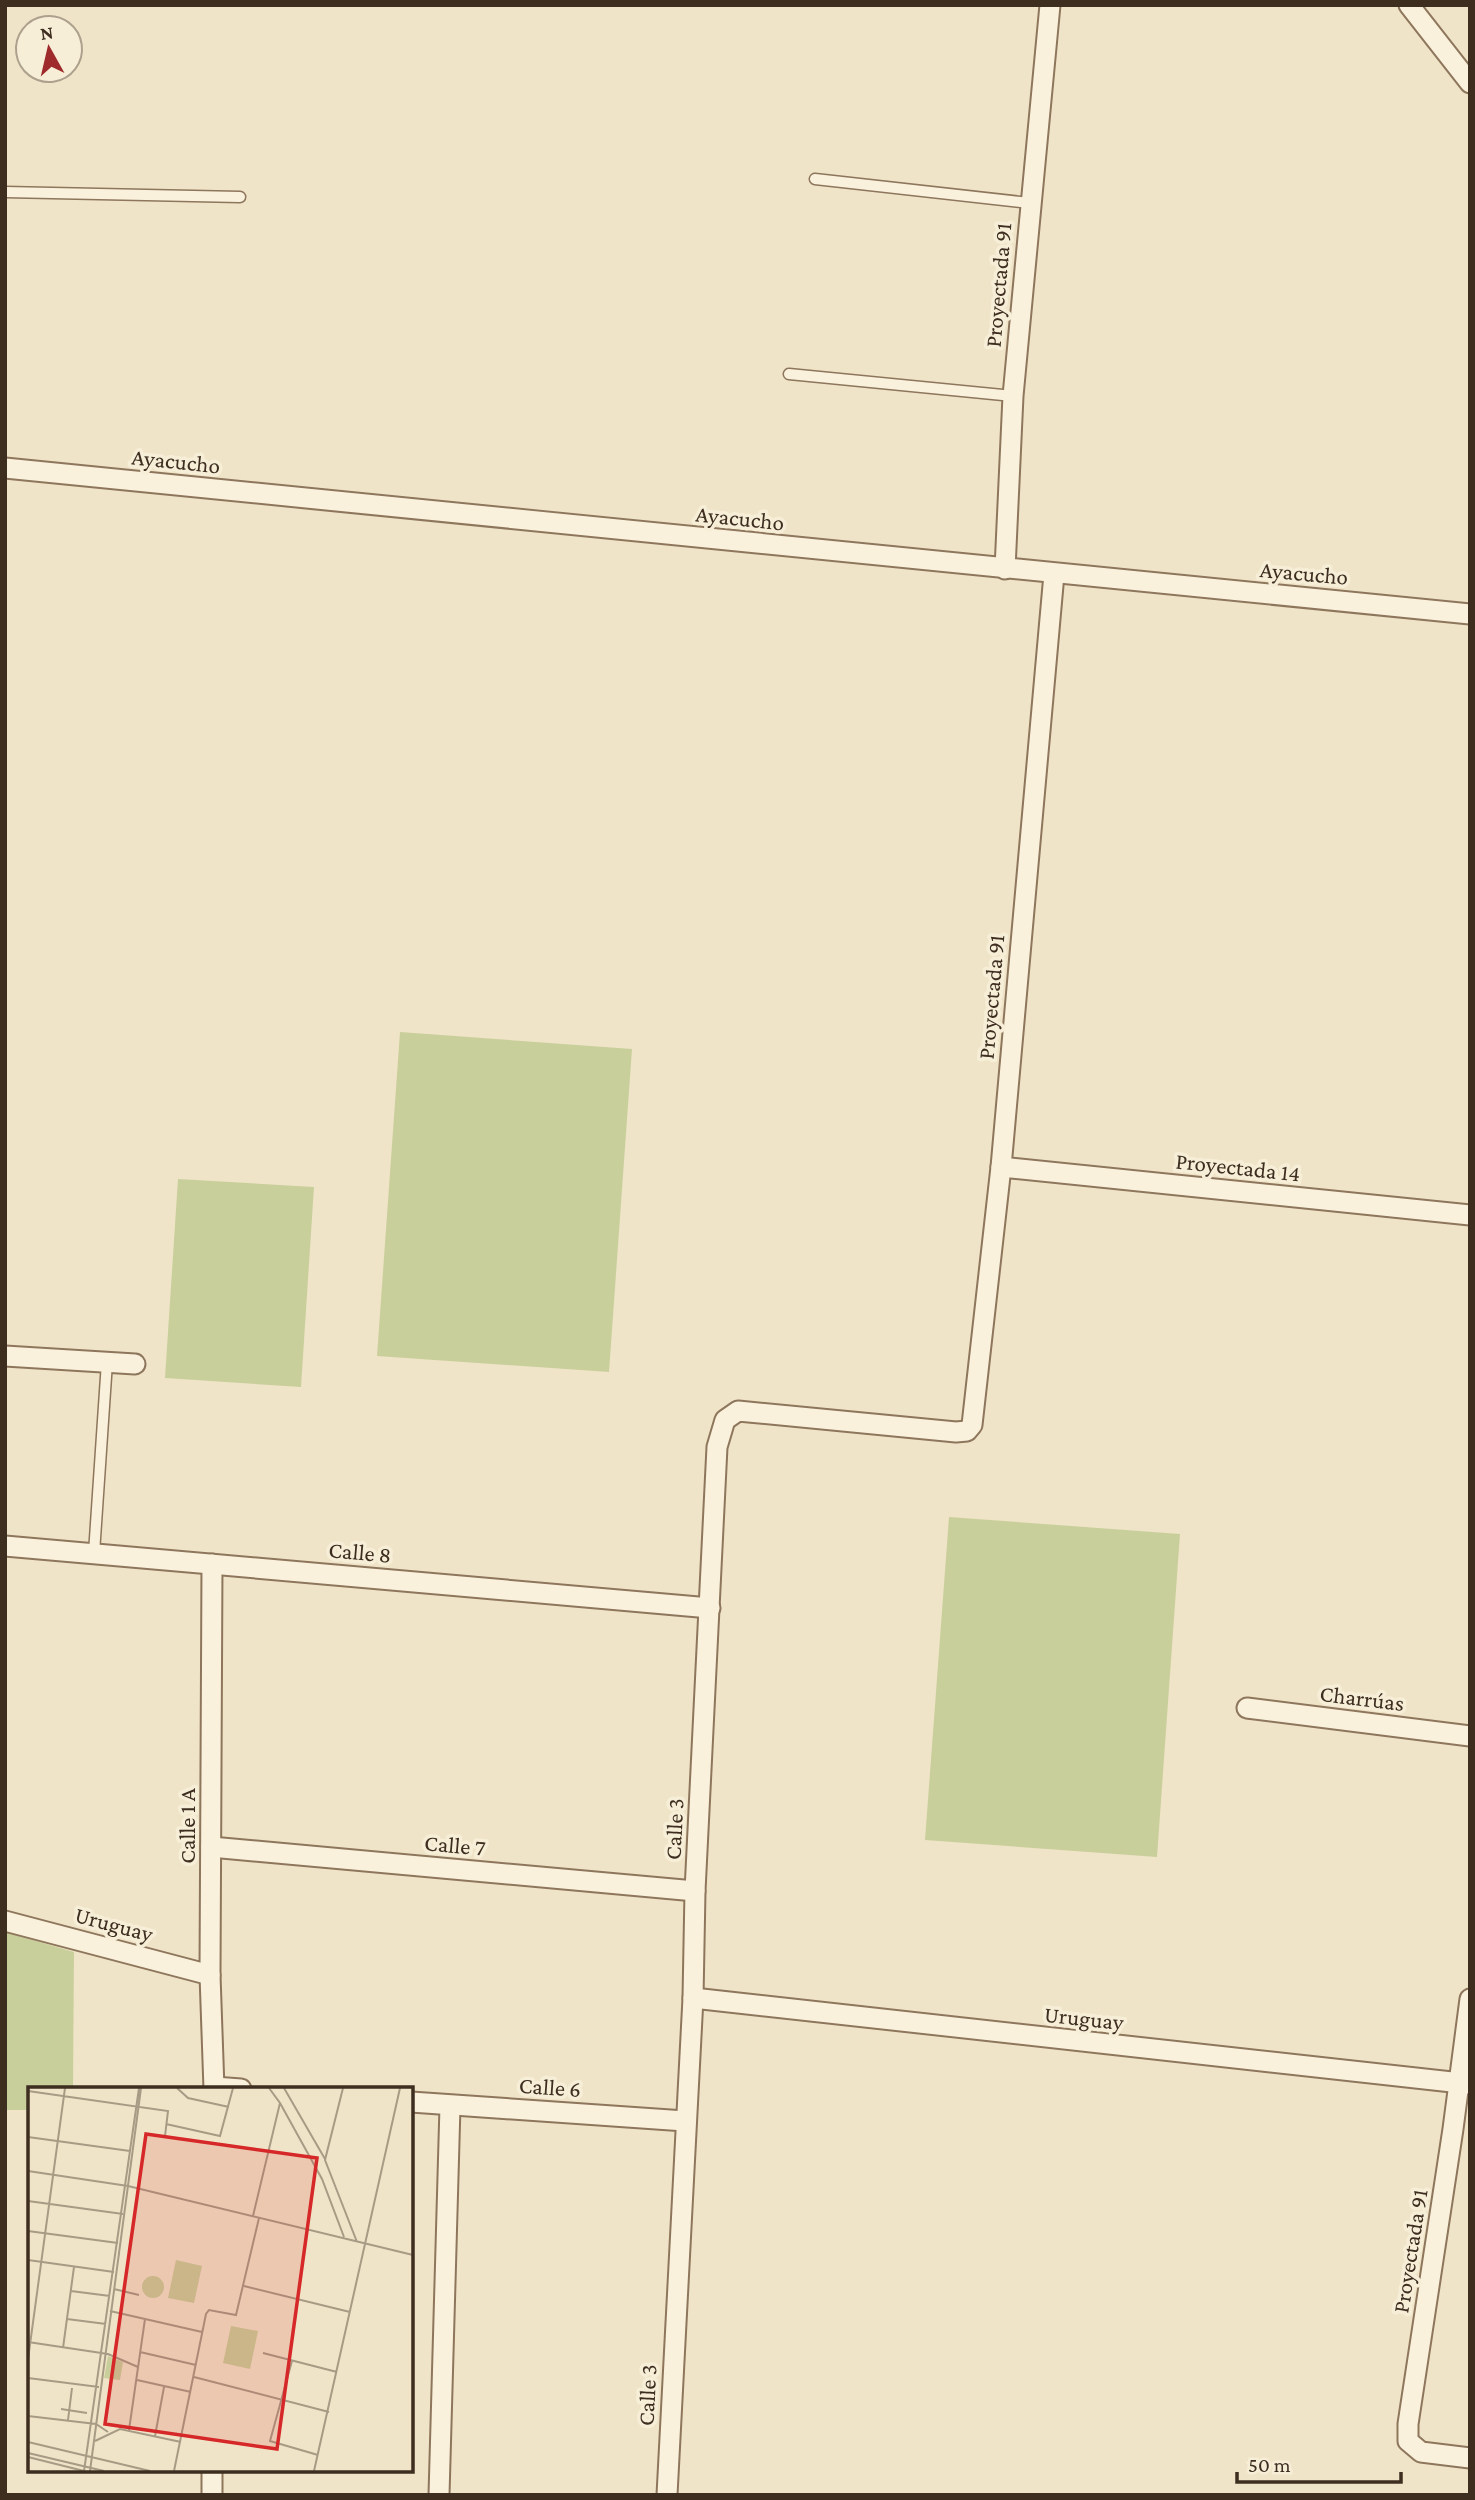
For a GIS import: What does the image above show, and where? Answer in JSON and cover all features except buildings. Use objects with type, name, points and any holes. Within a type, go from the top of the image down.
[{"type":"street","name":"Proyectada 91","points":[[1005,569],[1013,396],[1050,5]]},
{"type":"street","points":[[1409,5],[1470,83]]},
{"type":"street","name":"Ayacucho","points":[[5,468],[1470,614]]},
{"type":"street","name":"Proyectada 91","points":[[972,1425],[1000,1167],[1054,574]]},
{"type":"street","name":"Proyectada 14","points":[[1000,1167],[1470,1215]]},
{"type":"street","points":[[5,1356],[135,1363]]},
{"type":"street","name":"Calle 3","points":[[667,2495],[717,1447],[725,1420],[738,1411],[956,1432],[967,1430],[972,1425]]},
{"type":"street","name":"Calle 8","points":[[5,1546],[710,1608]]},
{"type":"street","name":"Calle 1 A","points":[[212,1563],[210,1975],[214,2087]]},
{"type":"street","name":"Charrúas","points":[[1247,1708],[1470,1736]]},
{"type":"street","name":"Calle 7","points":[[211,1847],[695,1891]]},
{"type":"street","name":"Uruguay","points":[[5,1920],[210,1975]]},
{"type":"street","name":"Uruguay","points":[[692,1998],[1464,2084]]},
{"type":"street","name":"Proyectada 91","points":[[1470,1999],[1464,2084],[1408,2424],[1408,2441],[1421,2452],[1470,2458]]},
{"type":"street","name":"Calle 6","points":[[413,2102],[685,2120]]},
{"type":"street","points":[[439,2495],[450,2106]]},
{"type":"street","points":[[212,2472],[212,2495]]},
{"type":"lane","points":[[815,179],[1030,203]]},
{"type":"lane","points":[[5,192],[240,197]]},
{"type":"lane","points":[[789,374],[1013,396]]},
{"type":"lane","points":[[94,1553],[107,1362]]},
{"type":"green space","points":[[400,1032],[632,1049],[609,1372],[377,1356]]},
{"type":"green space","points":[[178,1179],[314,1187],[301,1387],[165,1378]]},
{"type":"green space","points":[[949,1517],[1180,1534],[1157,1857],[925,1840]]},
{"type":"green space","points":[[5,1932],[74,1952],[73,2087],[28,2087],[28,2110],[5,2110]]}]
